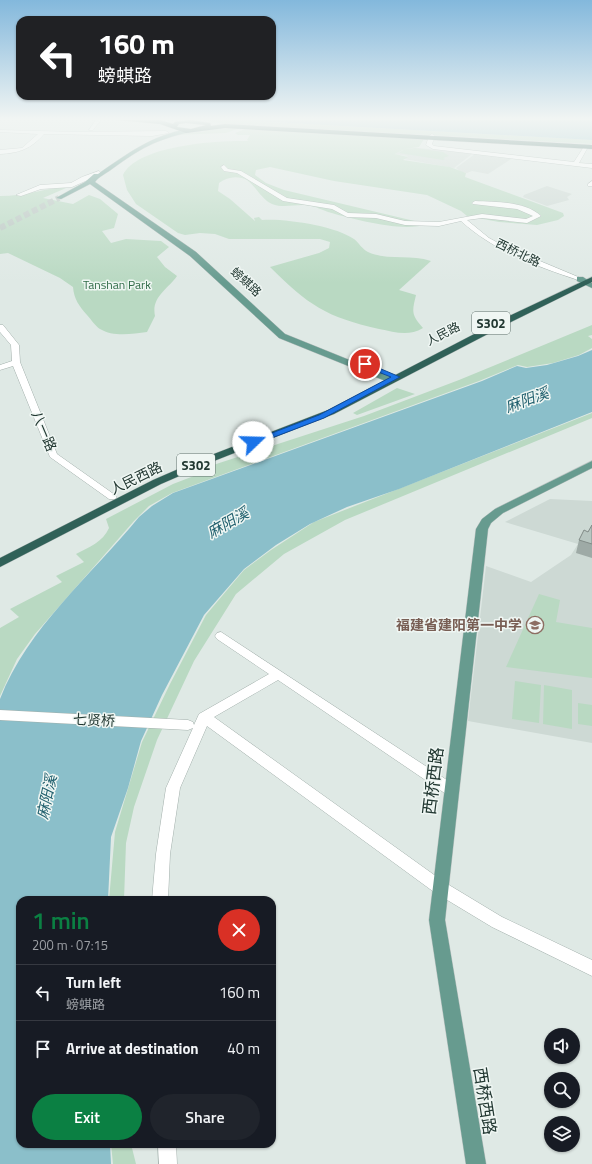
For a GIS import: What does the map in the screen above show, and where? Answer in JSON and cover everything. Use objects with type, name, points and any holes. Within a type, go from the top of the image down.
[{"type":"highway","name":"人民路","points":[[391,377],[589,281]]},
{"type":"highway","name":"人民西路","points":[[0,555],[150,477],[325,409],[391,377]]},
{"type":"highway","name":"人民西路","points":[[0,563],[157,482],[210,459],[312,420],[391,377]]},
{"type":"main road","points":[[77,187],[90,186],[104,174]]},
{"type":"main road","points":[[56,198],[77,187],[96,181],[105,174]]},
{"type":"main road","points":[[77,187],[96,181]]},
{"type":"main road","points":[[96,181],[193,254],[282,336],[391,377]]},
{"type":"main road","name":"西桥西路","points":[[476,1164],[437,920],[451,790],[484,525],[491,516],[499,511],[592,464]]},
{"type":"street","points":[[244,174],[285,200],[334,207],[347,214],[376,216],[405,223],[439,224],[462,218],[492,216],[527,220],[538,216],[523,209],[475,203]]},
{"type":"street","points":[[19,195],[40,187],[72,185],[84,178],[96,181]]},
{"type":"street","name":"西桥北路","points":[[462,218],[471,227],[518,256],[589,281]]},
{"type":"street","name":"八一路","points":[[0,327],[15,345],[16,362],[53,456],[112,497]]},
{"type":"street","points":[[0,368],[16,362]]},
{"type":"street","points":[[221,636],[451,790]]},
{"type":"street","points":[[160,896],[163,854],[172,788],[204,717],[278,674]]},
{"type":"street","name":"七贤桥","points":[[0,715],[188,724]]},
{"type":"street","points":[[204,717],[440,887],[497,922],[592,968]]},
{"type":"street","points":[[167,1148],[168,1164]]},
{"type":"shaded area","points":[[547,186],[572,194],[567,197],[569,200],[547,206],[523,197],[524,195]]},
{"type":"shaded area","name":"福建省建阳第一中学","points":[[550,499],[592,501],[592,743],[468,721],[486,566],[531,582],[571,555],[578,544],[505,522]]},
{"type":"green space","points":[[255,174],[266,183],[284,190],[427,224],[405,227],[392,226],[351,218],[306,205],[282,206],[272,204],[267,201],[250,182],[242,178],[230,178],[219,183],[218,191],[230,199],[255,221],[254,218],[259,217],[262,220],[283,220],[310,224],[346,234],[354,239],[366,251],[376,255],[415,258],[431,261],[399,290],[416,295],[413,309],[414,316],[423,328],[417,331],[401,333],[345,320],[319,308],[307,300],[270,267],[319,253],[329,248],[330,242],[320,239],[229,239],[215,234],[200,233],[185,235],[178,233],[136,204],[127,190],[123,175]]},
{"type":"green space","points":[[303,174],[466,174],[465,177],[563,213],[564,216],[558,220],[537,225],[499,222],[467,216],[461,211],[427,195],[334,181]]},
{"type":"green space","name":"Tanshan Park","points":[[73,185],[43,198],[73,204],[89,195],[100,199],[118,214],[114,228],[102,231],[111,243],[126,239],[161,241],[169,247],[157,257],[165,267],[177,276],[158,298],[154,309],[155,316],[147,332],[117,334],[105,332],[95,324],[79,305],[74,295],[73,287],[60,278],[8,253],[0,254],[0,196],[18,195]]},
{"type":"green space","points":[[592,325],[592,335],[588,336],[592,339],[592,348],[579,355],[553,363],[527,367],[518,365],[479,381],[172,493],[149,506],[134,521],[35,634],[17,659],[0,696],[0,628],[19,617],[10,609],[62,582],[56,576],[84,562],[76,554],[95,544],[103,537],[109,528],[106,519],[173,484],[199,474],[201,469],[364,416],[459,380]]},
{"type":"green space","points":[[397,388],[415,394],[357,415],[353,413]]},
{"type":"green space","points":[[592,413],[592,418],[345,520],[284,554],[236,594],[194,661],[157,740],[134,807],[126,843],[124,896],[109,896],[115,832],[142,742],[206,615],[244,570],[271,550],[314,522]]},
{"type":"green space","points":[[539,594],[560,600],[556,622],[592,628],[592,678],[506,667]]},
{"type":"green space","points":[[515,681],[541,685],[539,723],[512,719]]},
{"type":"green space","points":[[544,685],[572,690],[572,729],[543,724]]},
{"type":"green space","points":[[578,703],[592,705],[592,726],[578,724]]},
{"type":"green space","points":[[111,1148],[132,1148],[136,1164],[113,1164]]},
{"type":"water","name":"麻阳溪","points":[[592,350],[592,412],[399,489],[347,507],[310,524],[276,545],[244,569],[204,615],[162,695],[141,741],[128,788],[111,837],[108,896],[16,896],[16,1148],[110,1148],[111,1164],[0,1164],[0,699],[12,673],[27,648],[62,603],[139,517],[152,506],[173,493],[482,381],[517,366],[526,368],[547,365],[578,356]]},
{"type":"building","points":[[592,525],[592,544],[579,540],[584,530],[588,532]]},
{"type":"tunnel","points":[[0,228],[59,198]]},
{"type":"place","name":"福建省建阳第一中学","points":[[535,625]]},
{"type":"route","points":[[253,442],[331,412],[397,377],[365,364]]}]
